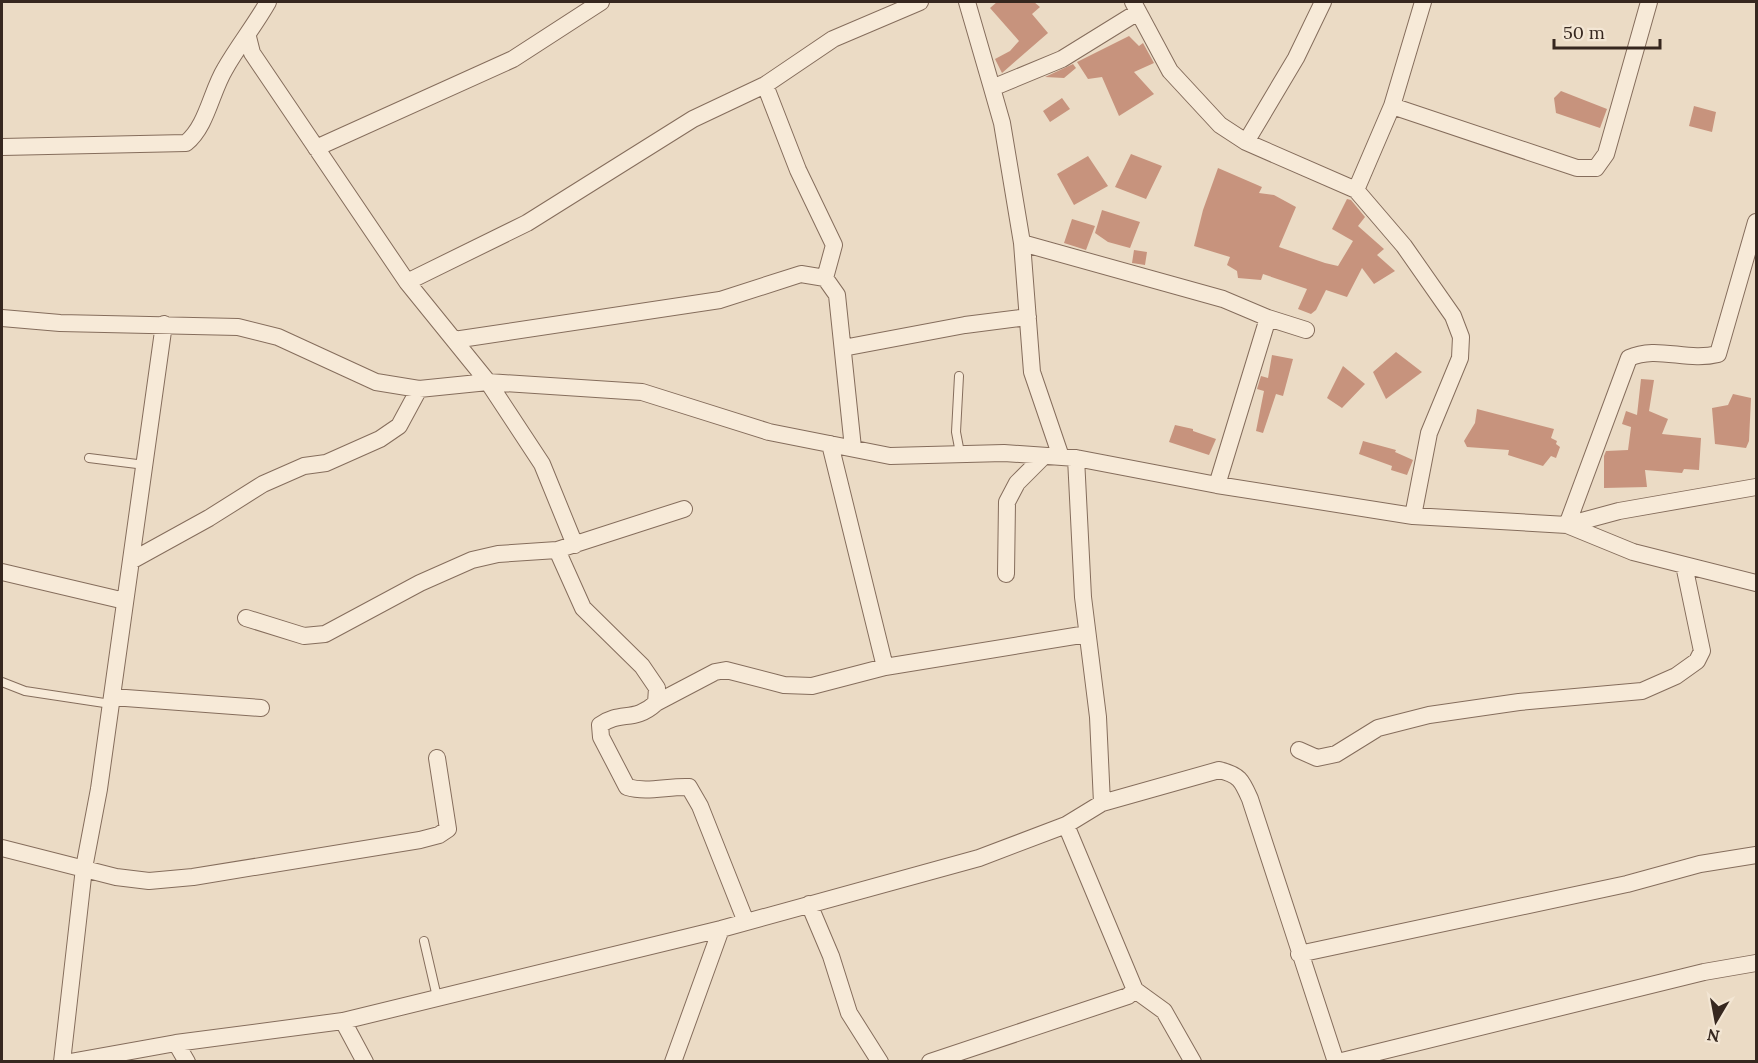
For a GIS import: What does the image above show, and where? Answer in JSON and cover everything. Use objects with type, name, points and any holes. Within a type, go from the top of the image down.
[{"type":"street","points":[[2,147],[186,143],[195,136],[226,66],[248,37],[268,2]]},
{"type":"street","points":[[316,148],[513,59],[601,2]]},
{"type":"street","points":[[407,282],[527,222],[693,119],[765,85],[833,39],[920,2]]},
{"type":"street","points":[[967,2],[1002,123],[1022,243],[1032,372],[1061,457],[1098,717],[1102,803]]},
{"type":"street","points":[[1246,142],[1296,58],[1323,2]]},
{"type":"street","points":[[1356,190],[1392,106],[1423,2]]},
{"type":"street","points":[[1392,106],[1577,168],[1596,168],[1606,154],[1649,2]]},
{"type":"street","points":[[992,88],[1062,59],[1135,7],[1170,71],[1220,124],[1246,142],[1356,190],[1404,246],[1453,316],[1461,337],[1460,358],[1429,433],[1413,516]]},
{"type":"street","points":[[248,37],[252,53],[407,282],[488,382],[542,464],[575,545]]},
{"type":"street","points":[[765,85],[798,170],[834,245],[825,278]]},
{"type":"street","points":[[1567,525],[1629,358],[1644,351],[1701,359],[1718,354],[1756,222]]},
{"type":"street","points":[[1022,243],[1223,299],[1268,318],[1306,330]]},
{"type":"street","points":[[454,340],[720,300],[801,274],[825,278],[837,295],[853,448]]},
{"type":"street","points":[[843,348],[965,325],[1029,317]]},
{"type":"street","points":[[2,318],[60,323],[238,327],[278,337],[376,382],[419,389],[488,382],[642,392],[769,432],[890,456],[960,453],[1061,457],[1217,485],[1413,516],[1567,525],[1619,511],[1756,486]]},
{"type":"street","points":[[1217,485],[1268,318]]},
{"type":"street","points":[[62,1062],[84,868],[112,700],[164,324]]},
{"type":"street","points":[[131,561],[209,518],[263,484],[304,466],[326,463],[380,439],[399,426],[419,389]]},
{"type":"street","points":[[830,444],[885,667]]},
{"type":"street","points":[[1006,574],[1007,502],[1017,483],[1061,457]]},
{"type":"street","points":[[246,618],[304,636],[325,634],[420,583],[472,560],[498,554],[557,550],[684,510]]},
{"type":"street","points":[[1567,525],[1632,552],[1756,583]]},
{"type":"street","points":[[557,550],[583,608],[642,666],[657,688],[656,703]]},
{"type":"street","points":[[1299,750],[1317,758],[1336,754],[1378,729],[1429,715],[1519,702],[1642,691],[1676,676],[1697,661],[1702,651],[1684,565]]},
{"type":"street","points":[[2,572],[125,601]]},
{"type":"street","points":[[746,922],[700,806],[689,788],[670,786],[639,791],[627,787],[601,737],[600,725],[608,719],[643,714],[656,703],[715,672],[726,670],[798,687],[812,686],[885,667],[1087,634]]},
{"type":"street","points":[[112,700],[261,708]]},
{"type":"street","points":[[2,848],[117,877],[149,881],[193,877],[439,835],[448,829],[448,816],[437,758]]},
{"type":"street","points":[[70,1062],[176,1043],[343,1021],[721,929],[979,858],[1066,825],[1102,803],[1219,770],[1234,773],[1243,783],[1250,800],[1299,954],[1337,1062],[1693,975],[1756,963]]},
{"type":"street","points":[[1066,825],[1135,990],[1164,1011],[1193,1062]]},
{"type":"street","points":[[1299,954],[1637,882],[1700,864],[1756,855]]},
{"type":"street","points":[[809,904],[831,956],[849,1013],[880,1062]]},
{"type":"street","points":[[673,1062],[721,929]]},
{"type":"street","points":[[930,1062],[1128,996],[1135,990]]},
{"type":"street","points":[[343,1021],[365,1062]]},
{"type":"street","points":[[176,1043],[188,1062]]},
{"type":"lane","points":[[959,376],[956,432],[960,453]]},
{"type":"lane","points":[[90,458],[146,465]]},
{"type":"lane","points":[[2,682],[25,691],[112,700]]},
{"type":"lane","points":[[424,941],[437,997]]},
{"type":"building","points":[[997,2],[1034,2],[1040,7],[1032,14],[1048,33],[1002,73],[995,59],[1010,51],[1019,41],[990,8]]},
{"type":"building","points":[[1129,36],[1139,46],[1143,43],[1154,63],[1134,72],[1154,94],[1119,116],[1102,77],[1088,79],[1077,62]]},
{"type":"building","points":[[1073,64],[1076,68],[1064,78],[1045,77]]},
{"type":"building","points":[[1561,91],[1607,109],[1600,128],[1556,113],[1554,98]]},
{"type":"building","points":[[1062,98],[1070,109],[1050,122],[1043,111]]},
{"type":"building","points":[[1694,106],[1716,112],[1712,132],[1689,126]]},
{"type":"building","points":[[1131,154],[1162,166],[1146,199],[1115,187]]},
{"type":"building","points":[[1088,156],[1108,186],[1074,205],[1057,174]]},
{"type":"building","points":[[1218,168],[1262,187],[1259,193],[1274,195],[1296,207],[1279,247],[1325,263],[1338,266],[1353,241],[1332,229],[1347,199],[1351,200],[1365,217],[1358,226],[1384,249],[1377,255],[1395,271],[1374,284],[1362,268],[1347,297],[1326,290],[1316,310],[1311,314],[1298,309],[1307,289],[1263,274],[1261,280],[1238,278],[1237,271],[1227,265],[1230,257],[1194,246],[1203,210]]},
{"type":"building","points":[[1102,210],[1140,222],[1130,248],[1108,242],[1095,233]]},
{"type":"building","points":[[1072,219],[1095,226],[1086,250],[1064,243]]},
{"type":"building","points":[[1134,250],[1147,252],[1145,265],[1132,263]]},
{"type":"building","points":[[1396,352],[1422,372],[1386,399],[1373,372]]},
{"type":"building","points":[[1272,355],[1293,359],[1283,396],[1276,394],[1263,433],[1256,431],[1264,391],[1257,389],[1261,376],[1268,378]]},
{"type":"building","points":[[1343,366],[1365,384],[1342,408],[1327,398]]},
{"type":"building","points":[[1641,379],[1654,380],[1649,411],[1668,419],[1662,434],[1701,438],[1699,470],[1684,469],[1682,473],[1645,470],[1647,487],[1604,488],[1606,451],[1628,450],[1631,427],[1622,424],[1626,411],[1637,415]]},
{"type":"building","points":[[1733,394],[1751,398],[1749,441],[1746,448],[1715,444],[1712,408],[1728,405]]},
{"type":"building","points":[[1477,409],[1554,429],[1551,438],[1557,441],[1556,444],[1560,447],[1556,458],[1551,456],[1543,466],[1508,455],[1509,450],[1467,447],[1464,441],[1475,423]]},
{"type":"building","points":[[1175,425],[1193,429],[1193,431],[1216,439],[1209,455],[1169,442]]},
{"type":"building","points":[[1363,441],[1396,450],[1395,452],[1413,460],[1407,475],[1391,470],[1392,466],[1359,454]]}]
